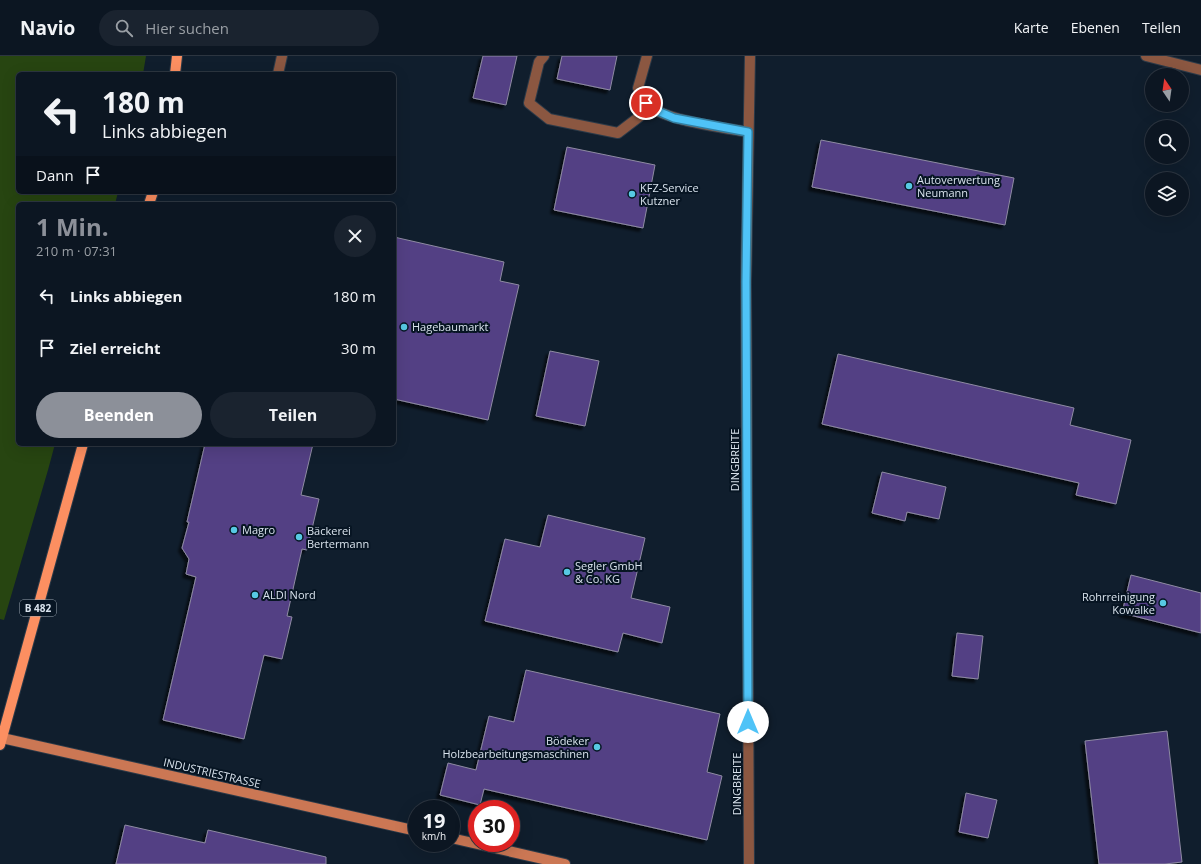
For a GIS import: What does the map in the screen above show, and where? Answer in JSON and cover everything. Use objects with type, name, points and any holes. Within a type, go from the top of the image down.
[{"type":"main road","points":[[174,72],[177,56]]},
{"type":"main road","name":"B 482","points":[[1,742],[82,446]]},
{"type":"street","points":[[278,72],[282,56]]},
{"type":"street","points":[[544,56],[539,62],[529,103],[549,119],[618,133],[652,107]]},
{"type":"street","points":[[647,56],[638,88],[646,103],[660,112],[674,118],[748,132]]},
{"type":"street","name":"DINGBREITE","points":[[749,864],[746,290],[750,56]]},
{"type":"street","points":[[1146,56],[1201,70]]},
{"type":"street","name":"INDUSTRIESTRASSE","points":[[1,742],[408,829]]},
{"type":"street","points":[[460,840],[565,864]]},
{"type":"green space","points":[[0,56],[146,56],[143,72],[16,72],[16,194],[118,194],[116,202],[16,202],[16,446],[54,446],[4,620],[0,619]]},
{"type":"building","points":[[483,56],[517,56],[506,105],[473,98]]},
{"type":"building","points":[[562,56],[617,56],[610,90],[557,79]]},
{"type":"building","points":[[821,140],[1014,178],[1005,225],[812,187]]},
{"type":"building","points":[[567,147],[655,165],[643,228],[554,210]]},
{"type":"building","points":[[396,237],[504,262],[500,281],[519,285],[488,420],[396,399]]},
{"type":"building","points":[[550,351],[599,361],[585,426],[536,416]]},
{"type":"building","points":[[838,354],[1074,408],[1070,425],[1131,440],[1116,504],[1076,495],[1079,483],[822,424]]},
{"type":"building","points":[[205,446],[313,446],[301,495],[319,499],[307,550],[302,549],[287,616],[292,617],[282,659],[264,655],[244,739],[163,720],[196,577],[186,574],[189,559],[182,548],[189,522],[187,522]]},
{"type":"building","points":[[882,472],[946,487],[939,519],[907,512],[905,521],[872,513]]},
{"type":"building","name":"Segler GmbH & Co. KG","points":[[548,515],[645,538],[631,598],[670,607],[662,643],[623,633],[618,652],[485,621],[505,539],[540,547]]},
{"type":"building","name":"Rohrreinigung Kowalke","points":[[1131,575],[1201,593],[1201,633],[1122,613]]},
{"type":"building","points":[[957,633],[983,636],[978,679],[952,676]]},
{"type":"building","name":"Bödeker Holzbearbeitungsmaschinen","points":[[526,670],[720,714],[707,772],[722,776],[707,840],[484,789],[481,800],[468,800],[468,802],[440,795],[448,763],[476,770],[489,716],[514,722]]},
{"type":"building","points":[[1167,731],[1182,862],[1165,864],[1099,864],[1085,741]]},
{"type":"building","points":[[966,793],[997,800],[988,838],[959,832]]},
{"type":"building","points":[[125,825],[205,843],[208,830],[326,857],[326,864],[116,864]]},
{"type":"place","name":"Autoverwertung Neumann","points":[[909,186]]},
{"type":"place","name":"KFZ-Service Kutzner","points":[[632,194]]},
{"type":"place","name":"Hagebaumarkt","points":[[404,327]]},
{"type":"place","name":"Magro","points":[[234,530]]},
{"type":"place","name":"Bäckerei Bertermann","points":[[299,537]]},
{"type":"place","name":"Segler GmbH & Co. KG","points":[[567,572]]},
{"type":"place","name":"ALDI Nord","points":[[255,595]]},
{"type":"place","name":"Rohrreinigung Kowalke","points":[[1163,603]]},
{"type":"place","name":"Bödeker Holzbearbeitungsmaschinen","points":[[597,747]]},
{"type":"route","points":[[646,103],[660,112],[674,118],[748,132],[746,282],[748,722]]}]
